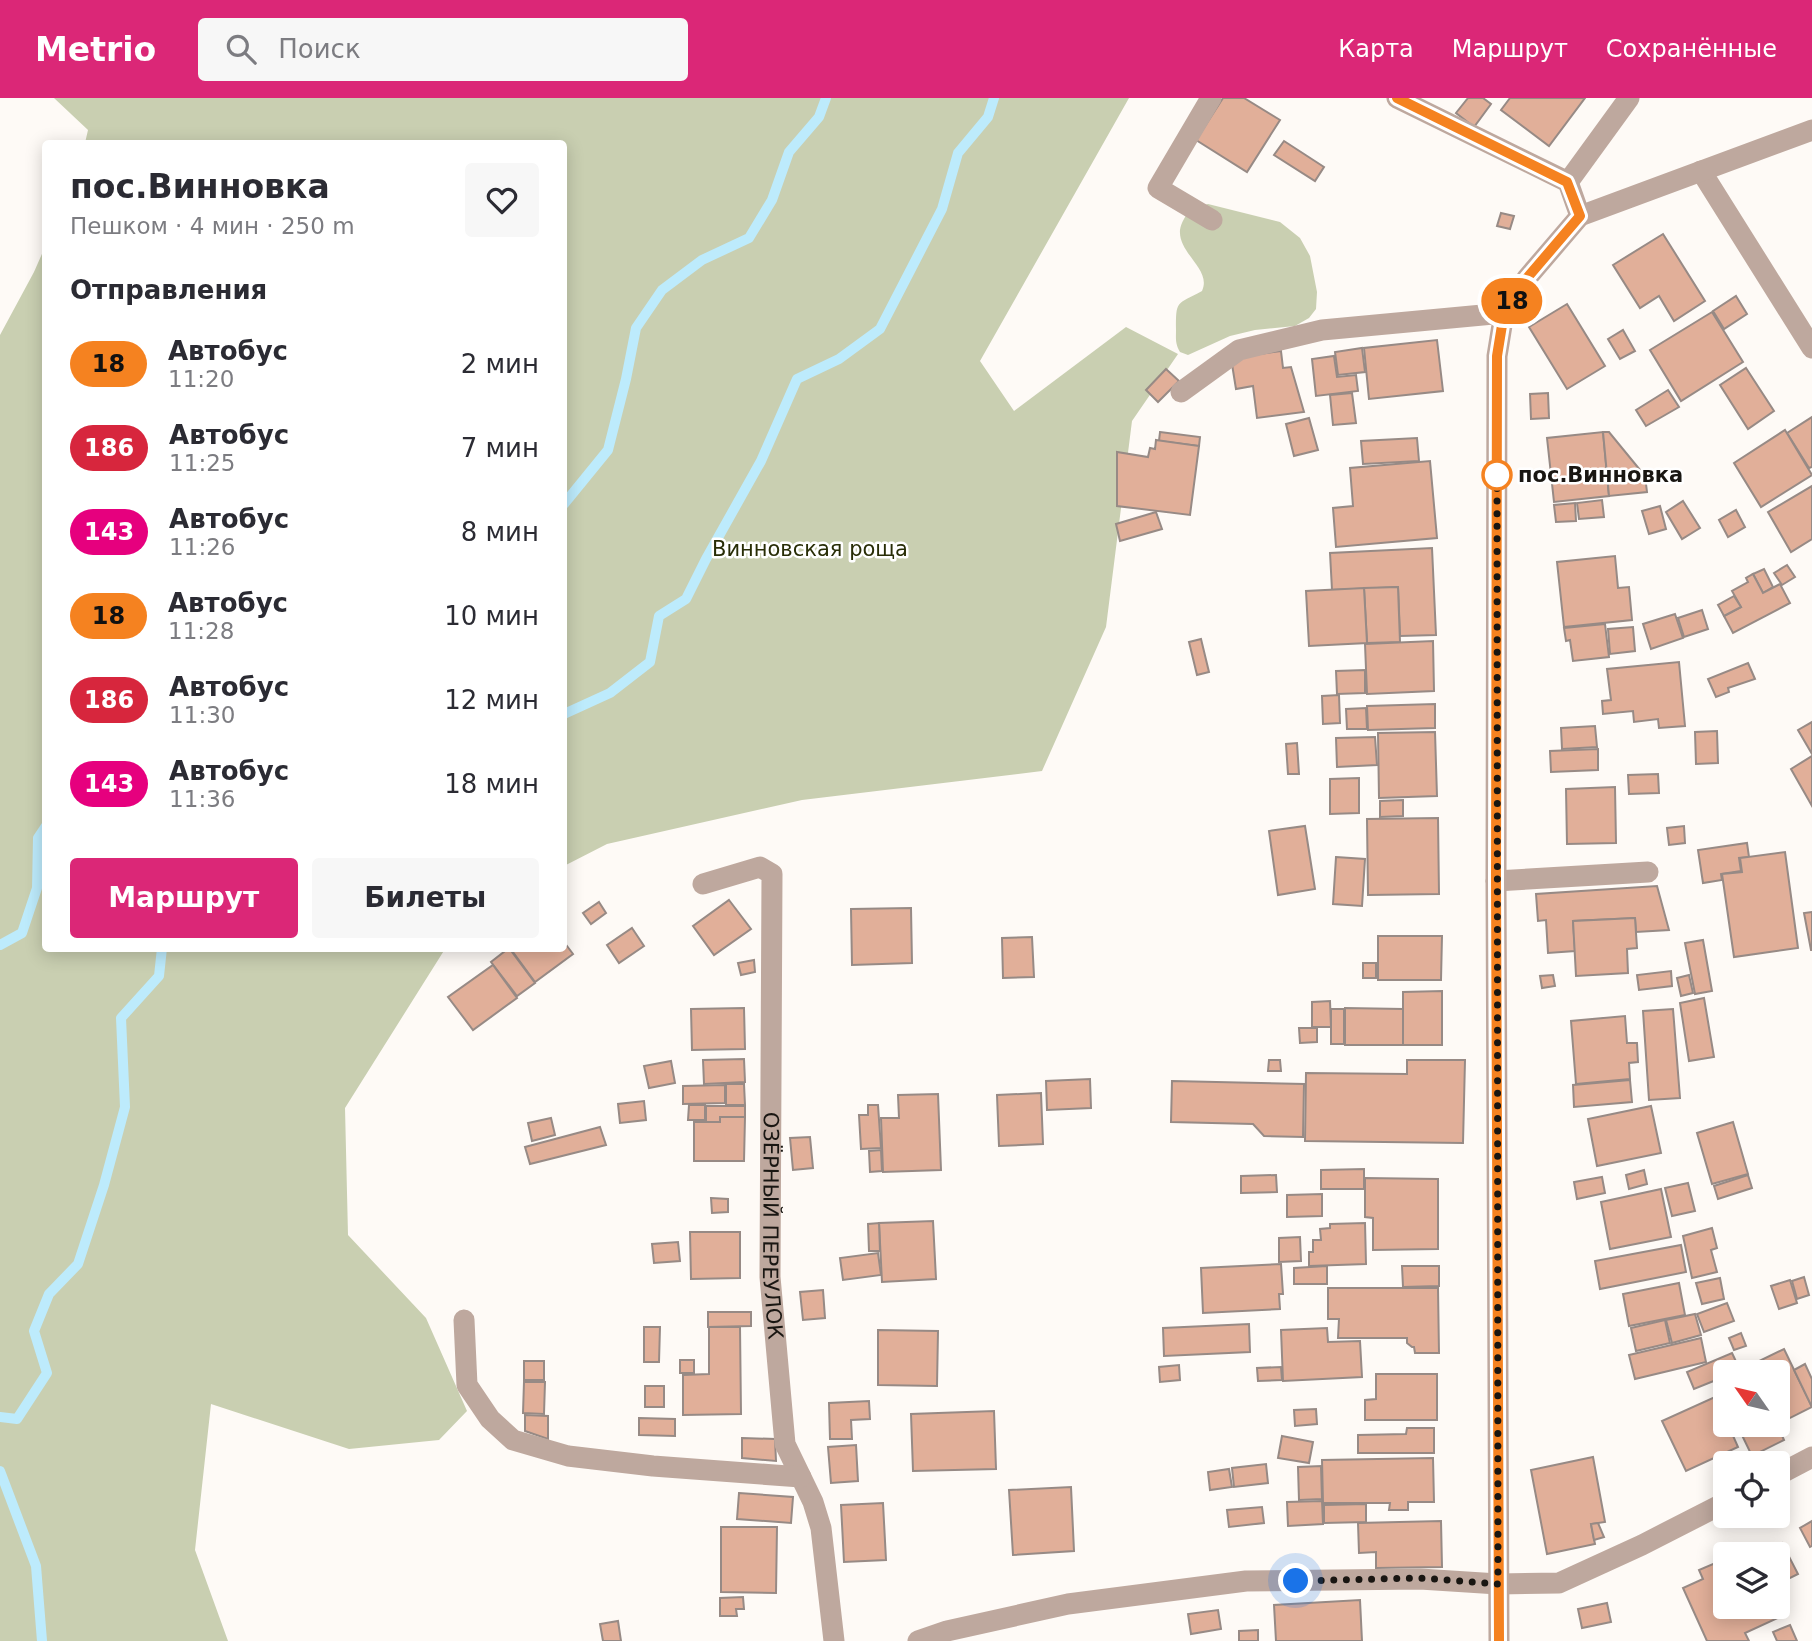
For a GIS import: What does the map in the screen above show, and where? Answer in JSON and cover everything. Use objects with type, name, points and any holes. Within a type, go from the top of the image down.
[{"type":"street","points":[[1211,98],[1158,188],[1212,220]]},
{"type":"street","points":[[1397,98],[1567,182],[1580,216]]},
{"type":"street","points":[[1567,182],[1629,98]]},
{"type":"street","points":[[1499,1641],[1497,356],[1504,313],[1527,278],[1580,216],[1812,130]]},
{"type":"street","points":[[1701,171],[1812,348]]},
{"type":"street","points":[[1181,392],[1238,350],[1250,347],[1322,330],[1504,313]]},
{"type":"street","name":"ОЗЁРНЫЙ ПЕРЕУЛОК","points":[[704,884],[760,867],[772,874],[770,1277],[785,1444],[813,1502],[821,1528],[834,1641]]},
{"type":"street","points":[[1496,881],[1648,872]]},
{"type":"street","points":[[464,1320],[467,1385],[490,1419],[513,1440],[568,1456],[653,1466],[801,1476]]},
{"type":"street","points":[[1790,1469],[1812,1457]]},
{"type":"street","points":[[918,1641],[1068,1604],[1246,1581],[1420,1578],[1498,1584],[1559,1583],[1713,1509]]},
{"type":"green space","name":"Винновская роща","points":[[54,98],[1129,98],[980,361],[1014,411],[1126,327],[1178,354],[1132,421],[1106,627],[1042,771],[802,800],[607,844],[567,864],[567,140],[86,140],[88,130]]},
{"type":"green space","points":[[1208,204],[1280,222],[1300,238],[1310,256],[1317,292],[1316,309],[1309,318],[1295,326],[1255,330],[1230,336],[1188,355],[1180,352],[1177,343],[1177,308],[1182,302],[1202,291],[1204,283],[1199,268],[1184,247],[1180,230],[1190,209]]},
{"type":"green space","points":[[42,254],[42,952],[443,952],[345,1108],[348,1235],[426,1318],[467,1411],[439,1440],[349,1449],[211,1404],[195,1550],[228,1641],[0,1641],[0,335]]},
{"type":"building","points":[[1223,98],[1244,98],[1280,120],[1247,172],[1196,140]]},
{"type":"building","points":[[1468,98],[1483,98],[1491,104],[1474,127],[1456,113]]},
{"type":"building","points":[[1510,98],[1585,98],[1549,146],[1501,110]]},
{"type":"building","points":[[1284,141],[1324,167],[1315,181],[1274,155]]},
{"type":"building","points":[[1501,213],[1514,216],[1510,229],[1497,226]]},
{"type":"building","points":[[1663,234],[1705,301],[1674,321],[1659,296],[1640,308],[1613,265]]},
{"type":"building","points":[[1736,296],[1747,314],[1724,329],[1713,311]]},
{"type":"building","points":[[1567,304],[1605,366],[1567,389],[1529,327]]},
{"type":"building","points":[[1712,312],[1743,362],[1681,401],[1650,350]]},
{"type":"building","points":[[1623,330],[1635,351],[1620,359],[1608,339]]},
{"type":"building","points":[[1437,340],[1443,391],[1369,399],[1364,348]]},
{"type":"building","points":[[1362,348],[1365,372],[1338,375],[1335,352]]},
{"type":"building","points":[[1281,351],[1283,368],[1291,367],[1304,412],[1257,418],[1253,386],[1236,389],[1231,358]]},
{"type":"building","points":[[1334,356],[1337,377],[1356,375],[1358,391],[1316,396],[1312,359]]},
{"type":"building","points":[[1746,368],[1774,411],[1748,429],[1720,385]]},
{"type":"building","points":[[1166,369],[1179,381],[1158,402],[1146,390]]},
{"type":"building","points":[[1668,390],[1679,407],[1646,426],[1636,410]]},
{"type":"building","points":[[1352,393],[1356,423],[1333,425],[1330,395]]},
{"type":"building","points":[[1548,393],[1549,418],[1531,419],[1530,394]]},
{"type":"building","points":[[1812,417],[1812,467],[1809,468],[1787,433]]},
{"type":"building","points":[[1309,418],[1318,450],[1294,456],[1286,424]]},
{"type":"building","points":[[1785,430],[1812,475],[1761,507],[1734,463]]},
{"type":"building","points":[[1160,432],[1200,437],[1199,446],[1159,441]]},
{"type":"building","points":[[1603,432],[1609,496],[1554,502],[1547,438]]},
{"type":"building","points":[[1603,432],[1609,432],[1645,476],[1647,492],[1609,496]]},
{"type":"building","points":[[1417,438],[1419,461],[1363,464],[1361,441]]},
{"type":"building","points":[[1156,440],[1199,446],[1190,515],[1117,506],[1117,452],[1148,457],[1150,448],[1155,449]]},
{"type":"building","points":[[1430,461],[1437,538],[1336,547],[1333,508],[1353,506],[1350,468]]},
{"type":"building","points":[[1812,486],[1812,539],[1791,552],[1768,512]]},
{"type":"building","points":[[1602,500],[1604,517],[1579,519],[1577,503]]},
{"type":"building","points":[[1683,501],[1700,528],[1682,539],[1666,512]]},
{"type":"building","points":[[1575,503],[1576,521],[1556,522],[1554,505]]},
{"type":"building","points":[[1660,506],[1666,529],[1649,534],[1642,511]]},
{"type":"building","points":[[1736,510],[1745,527],[1728,537],[1719,520]]},
{"type":"building","points":[[1156,512],[1162,529],[1120,541],[1116,524]]},
{"type":"building","points":[[1432,548],[1436,635],[1400,636],[1398,587],[1332,590],[1330,553]]},
{"type":"building","points":[[1615,556],[1618,588],[1629,587],[1632,620],[1564,627],[1557,562]]},
{"type":"building","points":[[1787,565],[1795,577],[1782,585],[1774,573]]},
{"type":"building","points":[[1764,569],[1773,587],[1763,593],[1753,574]]},
{"type":"building","points":[[1753,574],[1763,593],[1780,584],[1790,603],[1733,633],[1724,616],[1741,607],[1732,591],[1748,582],[1746,578]]},
{"type":"building","points":[[1398,587],[1400,642],[1367,643],[1364,588]]},
{"type":"building","points":[[1364,588],[1367,643],[1309,646],[1306,591]]},
{"type":"building","points":[[1734,596],[1741,607],[1724,616],[1718,605]]},
{"type":"building","points":[[1702,610],[1708,629],[1684,637],[1678,618]]},
{"type":"building","points":[[1675,614],[1683,638],[1651,649],[1643,624]]},
{"type":"building","points":[[1605,624],[1609,657],[1573,661],[1570,640],[1566,641],[1564,628]]},
{"type":"building","points":[[1633,627],[1635,651],[1610,654],[1608,629]]},
{"type":"building","points":[[1201,639],[1209,672],[1197,675],[1189,642]]},
{"type":"building","points":[[1433,641],[1434,691],[1367,694],[1365,644]]},
{"type":"building","points":[[1679,662],[1685,726],[1659,728],[1658,719],[1634,722],[1633,711],[1603,714],[1602,701],[1611,700],[1607,669]]},
{"type":"building","points":[[1748,663],[1755,679],[1728,688],[1729,692],[1716,697],[1708,679]]},
{"type":"building","points":[[1365,670],[1365,693],[1337,694],[1336,671]]},
{"type":"building","points":[[1339,695],[1340,723],[1323,724],[1322,696]]},
{"type":"building","points":[[1435,704],[1435,728],[1368,730],[1367,706]]},
{"type":"building","points":[[1366,708],[1367,729],[1347,729],[1346,709]]},
{"type":"building","points":[[1812,722],[1812,754],[1798,730]]},
{"type":"building","points":[[1595,726],[1597,747],[1562,749],[1561,728]]},
{"type":"building","points":[[1717,731],[1718,763],[1696,764],[1695,732]]},
{"type":"building","points":[[1435,732],[1437,796],[1379,798],[1378,733]]},
{"type":"building","points":[[1375,737],[1377,765],[1337,767],[1336,738]]},
{"type":"building","points":[[1297,743],[1299,774],[1288,774],[1286,744]]},
{"type":"building","points":[[1598,749],[1598,770],[1551,772],[1550,751]]},
{"type":"building","points":[[1812,756],[1812,806],[1791,769]]},
{"type":"building","points":[[1658,774],[1659,793],[1629,794],[1628,775]]},
{"type":"building","points":[[1359,778],[1359,813],[1330,814],[1330,779]]},
{"type":"building","points":[[1615,787],[1616,843],[1567,844],[1566,789]]},
{"type":"building","points":[[1403,800],[1403,816],[1380,817],[1380,801]]},
{"type":"building","points":[[1438,818],[1439,894],[1368,895],[1367,819]]},
{"type":"building","points":[[1305,826],[1315,889],[1278,895],[1269,831]]},
{"type":"building","points":[[1684,826],[1685,843],[1669,845],[1667,828]]},
{"type":"building","points":[[1747,843],[1749,857],[1739,858],[1741,871],[1721,874],[1722,880],[1703,883],[1698,850]]},
{"type":"building","points":[[1785,852],[1798,948],[1734,957],[1722,874],[1742,872],[1740,858]]},
{"type":"building","points":[[1336,857],[1365,859],[1362,906],[1333,904]]},
{"type":"building","points":[[1657,886],[1669,930],[1636,932],[1635,918],[1573,921],[1575,951],[1548,953],[1546,920],[1538,921],[1536,894]]},
{"type":"building","points":[[729,900],[751,929],[714,955],[693,926]]},
{"type":"building","points":[[599,902],[606,913],[591,924],[583,913]]},
{"type":"building","points":[[911,908],[912,963],[852,965],[851,909]]},
{"type":"building","points":[[1812,912],[1812,950],[1811,950],[1804,913]]},
{"type":"building","points":[[1635,918],[1637,948],[1627,949],[1628,973],[1576,976],[1573,921]]},
{"type":"building","points":[[632,928],[644,946],[619,963],[607,945]]},
{"type":"building","points":[[1378,936],[1442,936],[1441,980],[1378,980]]},
{"type":"building","points":[[1032,937],[1034,977],[1003,978],[1002,938]]},
{"type":"building","points":[[1703,940],[1712,991],[1695,994],[1685,943]]},
{"type":"building","points":[[567,946],[573,954],[535,982],[513,952],[567,952]]},
{"type":"building","points":[[504,952],[512,952],[535,983],[517,996],[491,962]]},
{"type":"building","points":[[754,960],[755,972],[741,975],[738,963]]},
{"type":"building","points":[[1363,963],[1376,963],[1376,978],[1363,978]]},
{"type":"building","points":[[493,965],[517,998],[473,1030],[448,997]]},
{"type":"building","points":[[1671,971],[1672,986],[1639,990],[1637,975]]},
{"type":"building","points":[[1553,975],[1555,986],[1542,988],[1540,976]]},
{"type":"building","points":[[1689,975],[1693,993],[1681,996],[1677,978]]},
{"type":"building","points":[[1442,991],[1442,1045],[1403,1045],[1403,992]]},
{"type":"building","points":[[1704,998],[1714,1057],[1689,1061],[1680,1003]]},
{"type":"building","points":[[1330,1001],[1331,1027],[1312,1027],[1312,1002]]},
{"type":"building","points":[[744,1008],[745,1049],[692,1050],[691,1009]]},
{"type":"building","points":[[1345,1008],[1403,1009],[1403,1045],[1345,1045]]},
{"type":"building","points":[[1331,1009],[1344,1009],[1344,1044],[1331,1044]]},
{"type":"building","points":[[1673,1009],[1680,1098],[1649,1100],[1643,1011]]},
{"type":"building","points":[[1625,1016],[1627,1043],[1637,1043],[1638,1062],[1629,1063],[1630,1079],[1576,1084],[1571,1021]]},
{"type":"building","points":[[1299,1028],[1317,1028],[1317,1042],[1300,1043]]},
{"type":"building","points":[[744,1059],[745,1082],[704,1084],[703,1060]]},
{"type":"building","points":[[1269,1060],[1280,1060],[1281,1071],[1268,1071]]},
{"type":"building","points":[[1407,1060],[1465,1060],[1463,1143],[1305,1141],[1306,1073],[1407,1074]]},
{"type":"building","points":[[671,1061],[675,1083],[649,1088],[644,1066]]},
{"type":"building","points":[[1090,1079],[1091,1108],[1047,1110],[1046,1081]]},
{"type":"building","points":[[1630,1080],[1632,1102],[1574,1107],[1573,1085]]},
{"type":"building","points":[[1172,1081],[1304,1084],[1303,1137],[1264,1136],[1253,1124],[1171,1122]]},
{"type":"building","points":[[726,1084],[744,1084],[745,1105],[726,1105]]},
{"type":"building","points":[[725,1085],[725,1103],[683,1104],[683,1086]]},
{"type":"building","points":[[1041,1093],[1043,1144],[999,1146],[997,1095]]},
{"type":"building","points":[[938,1094],[941,1170],[883,1172],[881,1118],[899,1118],[898,1095]]},
{"type":"building","points":[[644,1101],[646,1120],[620,1123],[618,1104]]},
{"type":"building","points":[[689,1105],[705,1105],[705,1120],[688,1120]]},
{"type":"building","points":[[868,1105],[878,1105],[881,1148],[861,1149],[859,1115],[868,1115]]},
{"type":"building","points":[[706,1106],[745,1106],[745,1117],[720,1117],[720,1122],[706,1122]]},
{"type":"building","points":[[1651,1106],[1661,1153],[1597,1166],[1588,1119]]},
{"type":"building","points":[[720,1117],[745,1117],[744,1161],[694,1161],[694,1122],[720,1122]]},
{"type":"building","points":[[551,1118],[555,1135],[532,1141],[528,1123]]},
{"type":"building","points":[[1733,1122],[1748,1174],[1712,1184],[1697,1133]]},
{"type":"building","points":[[600,1127],[606,1145],[530,1164],[525,1147]]},
{"type":"building","points":[[810,1137],[813,1168],[793,1170],[790,1138]]},
{"type":"building","points":[[881,1150],[882,1171],[870,1172],[869,1151]]},
{"type":"building","points":[[1364,1169],[1364,1189],[1321,1189],[1321,1170]]},
{"type":"building","points":[[1644,1170],[1647,1184],[1629,1189],[1626,1175]]},
{"type":"building","points":[[1276,1175],[1277,1192],[1241,1193],[1241,1176]]},
{"type":"building","points":[[1748,1175],[1752,1188],[1718,1199],[1714,1186]]},
{"type":"building","points":[[1602,1177],[1605,1193],[1577,1199],[1574,1182]]},
{"type":"building","points":[[1365,1178],[1438,1179],[1438,1249],[1373,1250],[1373,1218],[1365,1217]]},
{"type":"building","points":[[1688,1183],[1695,1211],[1672,1216],[1665,1188]]},
{"type":"building","points":[[1661,1189],[1671,1237],[1610,1249],[1601,1202]]},
{"type":"building","points":[[1322,1194],[1322,1216],[1287,1217],[1287,1195]]},
{"type":"building","points":[[711,1198],[728,1199],[728,1212],[712,1213]]},
{"type":"building","points":[[933,1221],[936,1279],[882,1282],[879,1223]]},
{"type":"building","points":[[879,1223],[880,1251],[869,1251],[868,1224]]},
{"type":"building","points":[[1365,1223],[1366,1264],[1309,1266],[1309,1252],[1313,1252],[1313,1240],[1321,1240],[1320,1229],[1330,1228],[1330,1224]]},
{"type":"building","points":[[1712,1228],[1717,1248],[1711,1250],[1717,1272],[1692,1278],[1683,1236]]},
{"type":"building","points":[[690,1232],[740,1232],[740,1278],[691,1279]]},
{"type":"building","points":[[1300,1237],[1301,1261],[1279,1262],[1279,1238]]},
{"type":"building","points":[[678,1242],[680,1261],[654,1263],[652,1244]]},
{"type":"building","points":[[1681,1245],[1686,1272],[1600,1289],[1595,1261]]},
{"type":"building","points":[[878,1253],[881,1275],[843,1280],[840,1258]]},
{"type":"building","points":[[1281,1264],[1283,1294],[1279,1294],[1280,1309],[1203,1313],[1201,1268]]},
{"type":"building","points":[[1327,1266],[1327,1284],[1294,1284],[1294,1268]]},
{"type":"building","points":[[1402,1266],[1439,1266],[1439,1286],[1403,1287]]},
{"type":"building","points":[[1804,1277],[1809,1295],[1797,1299],[1792,1281]]},
{"type":"building","points":[[1720,1278],[1724,1299],[1702,1304],[1696,1283]]},
{"type":"building","points":[[1790,1280],[1797,1303],[1779,1309],[1771,1286]]},
{"type":"building","points":[[1679,1283],[1685,1315],[1629,1326],[1623,1294]]},
{"type":"building","points":[[1328,1288],[1438,1288],[1439,1353],[1415,1353],[1414,1347],[1407,1343],[1407,1338],[1338,1338],[1339,1319],[1328,1319]]},
{"type":"building","points":[[823,1290],[825,1318],[803,1320],[800,1292]]},
{"type":"building","points":[[1727,1303],[1734,1321],[1704,1332],[1697,1314]]},
{"type":"building","points":[[708,1312],[751,1312],[751,1326],[708,1327]]},
{"type":"building","points":[[1695,1314],[1701,1335],[1672,1343],[1666,1320]]},
{"type":"building","points":[[1665,1320],[1670,1343],[1636,1351],[1631,1328]]},
{"type":"building","points":[[1249,1324],[1250,1352],[1164,1356],[1163,1328]]},
{"type":"building","points":[[644,1327],[660,1327],[659,1362],[644,1362]]},
{"type":"building","points":[[709,1327],[740,1327],[741,1414],[683,1415],[683,1375],[709,1374]]},
{"type":"building","points":[[1327,1328],[1328,1342],[1360,1341],[1362,1377],[1283,1381],[1281,1330]]},
{"type":"building","points":[[878,1330],[938,1331],[937,1386],[878,1385]]},
{"type":"building","points":[[1741,1333],[1746,1346],[1734,1350],[1729,1338]]},
{"type":"building","points":[[1701,1338],[1706,1362],[1635,1379],[1629,1355]]},
{"type":"building","points":[[1784,1349],[1789,1360],[1761,1360]]},
{"type":"building","points":[[1732,1353],[1735,1360],[1715,1360]]},
{"type":"building","points":[[680,1360],[694,1360],[694,1373],[680,1373]]},
{"type":"building","points":[[524,1361],[544,1361],[544,1380],[524,1380]]},
{"type":"building","points":[[1713,1361],[1713,1381],[1694,1389],[1687,1372]]},
{"type":"building","points":[[1790,1361],[1812,1407],[1790,1418]]},
{"type":"building","points":[[1805,1364],[1812,1379],[1812,1407],[1794,1370]]},
{"type":"building","points":[[1179,1365],[1180,1380],[1160,1382],[1159,1367]]},
{"type":"building","points":[[1281,1367],[1282,1380],[1258,1381],[1257,1368]]},
{"type":"building","points":[[1376,1374],[1437,1374],[1437,1420],[1365,1420],[1365,1400],[1376,1399]]},
{"type":"building","points":[[524,1382],[545,1382],[544,1414],[523,1413]]},
{"type":"building","points":[[645,1386],[664,1386],[664,1407],[645,1407]]},
{"type":"building","points":[[1713,1398],[1713,1437],[1734,1437],[1738,1447],[1729,1451],[1713,1451],[1713,1459],[1686,1471],[1662,1421]]},
{"type":"building","points":[[869,1401],[870,1419],[851,1420],[852,1439],[830,1439],[829,1403]]},
{"type":"building","points":[[1316,1409],[1317,1424],[1295,1426],[1294,1410]]},
{"type":"building","points":[[994,1411],[996,1469],[913,1471],[911,1414]]},
{"type":"building","points":[[525,1415],[548,1416],[548,1439],[525,1431]]},
{"type":"building","points":[[639,1418],[675,1419],[675,1436],[639,1435]]},
{"type":"building","points":[[1407,1428],[1434,1428],[1434,1453],[1358,1453],[1358,1435],[1406,1434]]},
{"type":"building","points":[[1282,1436],[1313,1442],[1309,1463],[1278,1458]]},
{"type":"building","points":[[1743,1437],[1783,1437],[1784,1440],[1762,1451],[1750,1451]]},
{"type":"building","points":[[742,1438],[775,1439],[776,1461],[742,1458]]},
{"type":"building","points":[[856,1445],[858,1481],[831,1483],[828,1447]]},
{"type":"building","points":[[1593,1457],[1605,1522],[1591,1524],[1595,1544],[1547,1554],[1531,1470]]},
{"type":"building","points":[[1433,1458],[1434,1502],[1408,1502],[1408,1510],[1389,1510],[1390,1503],[1323,1503],[1322,1460]]},
{"type":"building","points":[[1266,1464],[1268,1483],[1234,1487],[1232,1468]]},
{"type":"building","points":[[1321,1466],[1322,1499],[1299,1500],[1298,1467]]},
{"type":"building","points":[[1229,1469],[1232,1487],[1210,1490],[1208,1472]]},
{"type":"building","points":[[1071,1487],[1074,1551],[1013,1555],[1009,1490]]},
{"type":"building","points":[[739,1493],[793,1497],[791,1523],[737,1519]]},
{"type":"building","points":[[1322,1501],[1323,1524],[1288,1526],[1287,1502]]},
{"type":"building","points":[[883,1503],[886,1560],[844,1562],[841,1505]]},
{"type":"building","points":[[1366,1504],[1366,1522],[1324,1523],[1324,1505]]},
{"type":"building","points":[[1262,1507],[1264,1523],[1229,1527],[1227,1510]]},
{"type":"building","points":[[1441,1521],[1442,1567],[1376,1568],[1376,1552],[1359,1553],[1358,1523]]},
{"type":"building","points":[[1812,1521],[1812,1546],[1810,1547],[1800,1528]]},
{"type":"building","points":[[1598,1523],[1604,1537],[1594,1540],[1591,1524]]},
{"type":"building","points":[[721,1527],[777,1527],[776,1593],[721,1592]]},
{"type":"building","points":[[1790,1558],[1798,1574],[1790,1578]]},
{"type":"building","points":[[1713,1564],[1713,1619],[1776,1619],[1745,1633],[1749,1641],[1707,1641],[1683,1588],[1703,1579],[1699,1570]]},
{"type":"building","points":[[743,1597],[744,1609],[736,1609],[737,1616],[720,1616],[720,1598]]},
{"type":"building","points":[[1360,1600],[1362,1641],[1276,1641],[1274,1605]]},
{"type":"building","points":[[1607,1603],[1611,1622],[1582,1628],[1578,1609]]},
{"type":"building","points":[[1218,1610],[1221,1629],[1191,1634],[1188,1614]]},
{"type":"building","points":[[618,1621],[621,1641],[603,1641],[600,1624]]},
{"type":"building","points":[[1790,1625],[1797,1641],[1777,1641],[1773,1632]]},
{"type":"building","points":[[1258,1630],[1258,1641],[1239,1641],[1239,1631]]},
{"type":"waterway","points":[[567,500],[608,450],[636,328],[662,290],[702,260],[749,238],[772,200],[789,152],[819,117],[826,98]]},
{"type":"waterway","points":[[567,713],[610,693],[650,662],[659,616],[686,599],[761,461],[797,379],[839,359],[880,329],[942,209],[958,153],[988,117],[994,98]]},
{"type":"waterway","points":[[0,945],[22,933],[37,888],[38,838],[42,832]]},
{"type":"waterway","points":[[0,1417],[17,1419],[47,1373],[34,1331],[49,1294],[78,1264],[104,1185],[125,1107],[121,1018],[159,976],[162,952]]},
{"type":"waterway","points":[[0,1471],[36,1566],[42,1641]]},
{"type":"bus line","name":"18","points":[[1397,98],[1567,182],[1580,216],[1527,278],[1504,313],[1497,356],[1499,1641]]},
{"type":"place","name":"пос.Винновка","points":[[1497,475]]},
{"type":"route","points":[[1296,1581],[1420,1578],[1498,1584],[1497,467],[1497,475]]}]
